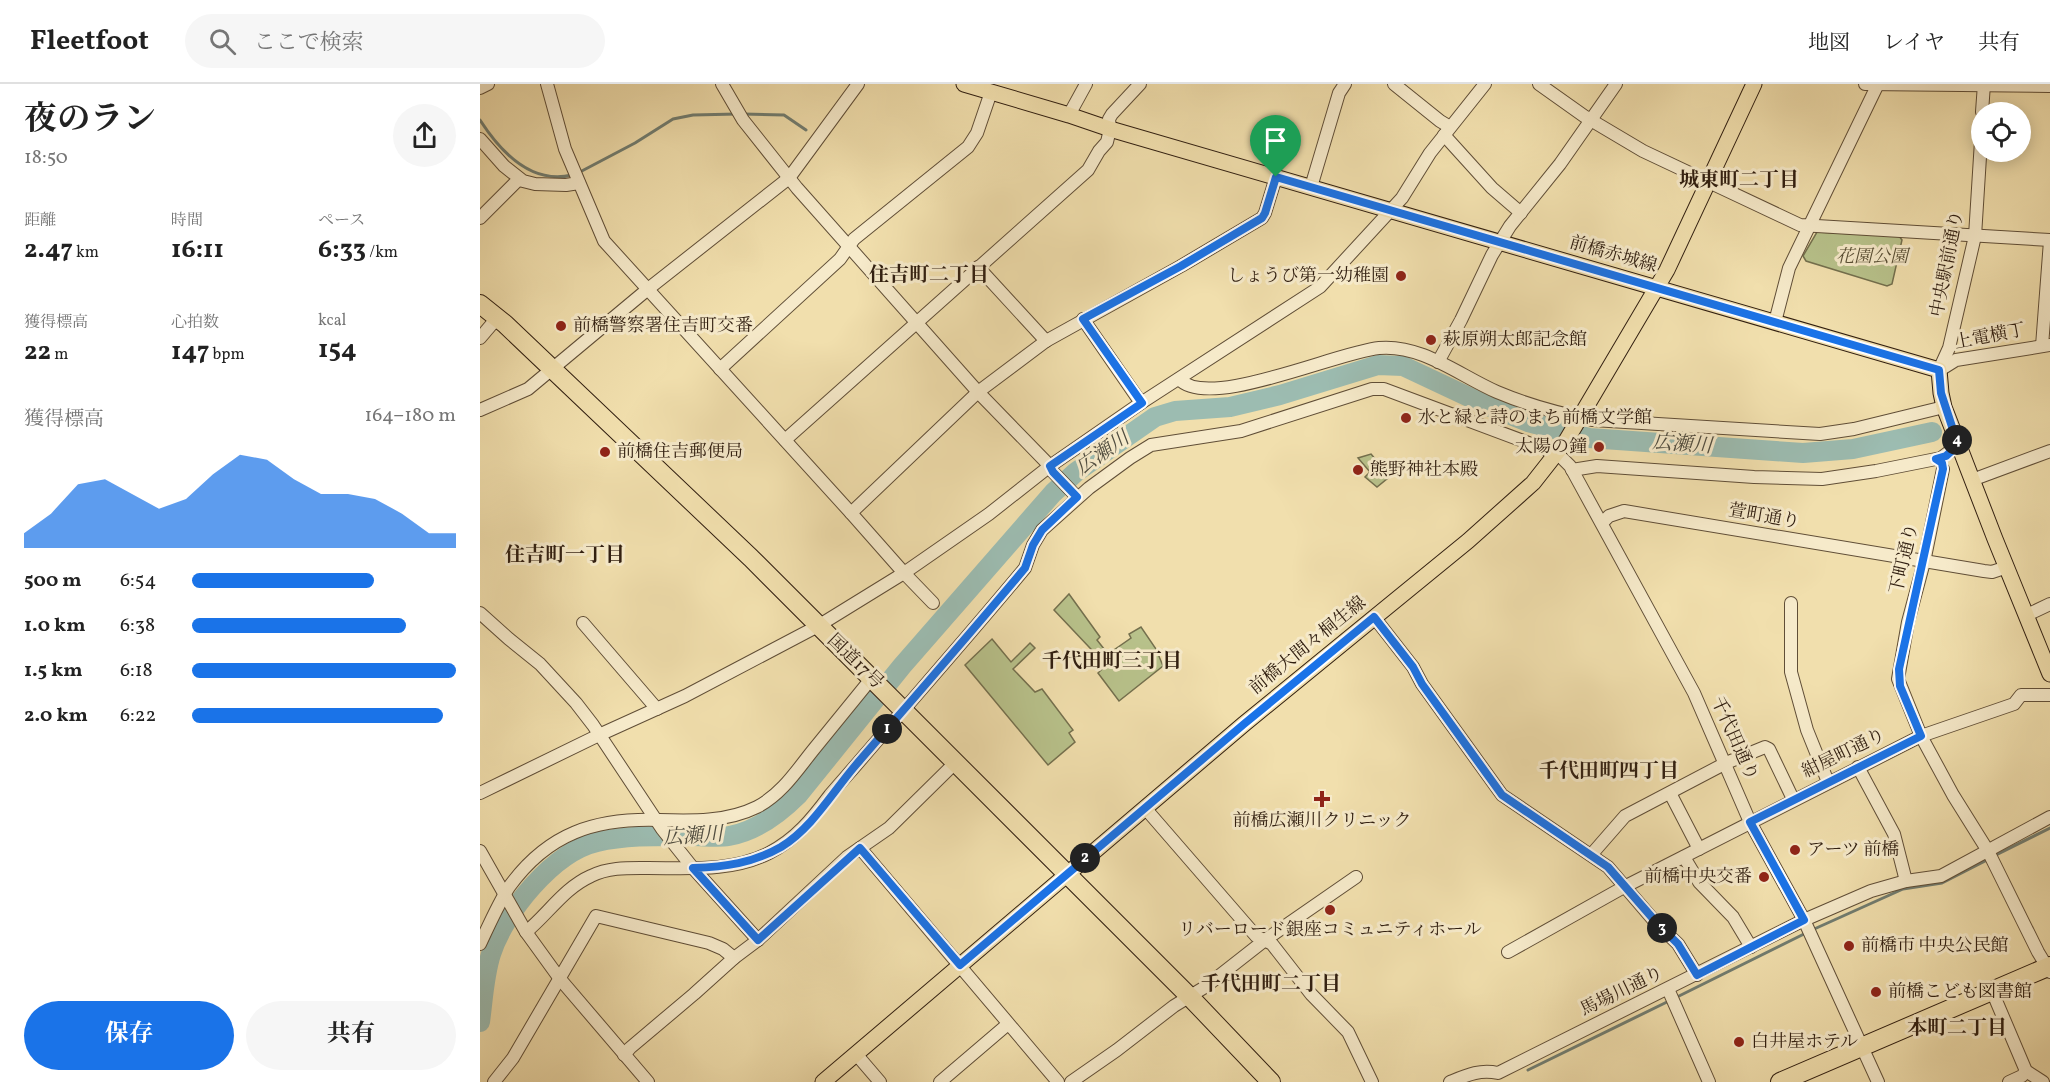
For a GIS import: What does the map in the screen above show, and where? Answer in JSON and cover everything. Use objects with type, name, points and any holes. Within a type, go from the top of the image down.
[{"type":"highway","name":"国道17号","points":[[480,304],[712,520],[1189,996],[1271,1082]]},
{"type":"highway","points":[[1780,1082],[2049,968]]},
{"type":"main road","name":"前橋赤城線","points":[[964,84],[1110,129],[1939,370]]},
{"type":"main road","points":[[1578,421],[1667,270],[1754,84]]},
{"type":"main road","points":[[1939,370],[1944,407],[2050,675]]},
{"type":"main road","name":"前橋大間々桐生線","points":[[823,1082],[1066,874],[1521,495],[1562,448],[1578,421]]},
{"type":"street","points":[[480,88],[488,84]]},
{"type":"street","points":[[548,84],[560,133],[604,241],[933,603]]},
{"type":"street","points":[[722,84],[743,120],[848,247],[978,392],[1074,494]]},
{"type":"street","points":[[480,410],[528,389],[648,289],[789,178],[858,84]]},
{"type":"street","points":[[1069,115],[1086,84]]},
{"type":"street","points":[[785,440],[1088,170],[1107,142],[1110,129],[1109,120],[1112,114],[1140,84]]},
{"type":"street","points":[[1311,187],[1339,93],[1345,84]]},
{"type":"street","points":[[1394,84],[1440,121],[1492,188],[1521,213]]},
{"type":"street","points":[[480,793],[657,709],[818,626],[904,573],[1142,403],[1320,287],[1402,198],[1430,153],[1485,84]]},
{"type":"street","points":[[1438,362],[1499,242],[1591,121],[1616,84]]},
{"type":"street","points":[[1865,84],[2050,86]]},
{"type":"street","points":[[1775,322],[1789,268],[1878,84]]},
{"type":"street","points":[[1542,85],[1591,121],[1643,150],[1800,225],[2050,240],[2046,345]]},
{"type":"street","points":[[1983,102],[1984,85]]},
{"type":"street","points":[[720,369],[840,259],[854,239],[968,147],[977,132],[991,92]]},
{"type":"street","points":[[480,139],[504,166],[519,178],[535,184],[579,183]]},
{"type":"street","name":"中央駅前通り","points":[[1939,370],[1949,348],[1975,236],[1980,162]]},
{"type":"street","points":[[851,513],[978,392],[1046,340],[1181,266],[1262,218],[1276,177]]},
{"type":"street","points":[[480,218],[519,178]]},
{"type":"street","points":[[978,267],[1046,340]]},
{"type":"street","points":[[480,338],[497,318]]},
{"type":"street","points":[[1083,319],[1142,403]]},
{"type":"street","name":"上電横丁","points":[[1939,370],[1956,360],[2046,345]]},
{"type":"street","points":[[1179,378],[1191,387],[1228,388],[1356,352],[1397,348],[1438,362],[1498,392],[1578,421],[1820,434],[1854,429],[1944,407]]},
{"type":"street","points":[[526,932],[575,885],[591,875],[606,870],[626,868],[724,867],[766,855],[796,836],[809,824],[898,705],[917,697],[1025,568],[1033,545],[1042,530],[1074,494],[1158,443],[1241,431],[1384,388],[1562,448]]},
{"type":"street","points":[[1940,464],[1958,445]]},
{"type":"street","name":"千代田通り","points":[[1562,448],[1694,693],[1750,822],[1804,920],[1878,1082]]},
{"type":"street","points":[[1972,480],[2050,451]]},
{"type":"street","points":[[1572,470],[1597,466],[1754,477],[1822,479],[1965,462]]},
{"type":"street","name":"下町通り","points":[[1921,736],[1898,679],[1908,622],[1924,562],[1940,464]]},
{"type":"street","name":"萱町通り","points":[[1602,523],[1609,516],[1624,511],[1984,571],[1997,571],[2007,567]]},
{"type":"street","points":[[1791,603],[1791,672],[1807,730],[1828,782]]},
{"type":"street","points":[[2027,615],[2050,604]]},
{"type":"street","points":[[480,613],[540,664],[576,703],[681,853],[758,940]]},
{"type":"street","points":[[1374,617],[1413,667],[1417,676],[1502,795],[1608,867],[1678,944],[1697,975]]},
{"type":"street","points":[[583,623],[657,709]]},
{"type":"street","points":[[480,944],[507,897],[534,860],[560,838],[571,832],[598,824],[660,824],[727,818],[751,810],[769,800],[788,781],[874,681]]},
{"type":"street","name":"紺屋町通り","points":[[1508,952],[1624,887],[1921,736],[2014,704],[2021,695],[2050,695]]},
{"type":"street","points":[[1921,736],[1953,795],[1988,851],[2038,952],[2049,968]]},
{"type":"street","points":[[1591,855],[1625,816],[1726,763],[1765,747],[1769,749],[1794,800]]},
{"type":"street","points":[[624,1055],[734,958],[758,940],[860,848],[889,828],[955,763]]},
{"type":"street","points":[[1858,768],[1894,834],[1906,882]]},
{"type":"street","points":[[1670,793],[1699,849]]},
{"type":"street","points":[[1145,808],[1256,936],[1265,940],[1280,953],[1311,994],[1348,1032],[1372,1082]]},
{"type":"street","name":"馬場川通り","points":[[1450,1082],[1472,1073],[1486,1071],[1498,1073],[1671,996],[1697,975],[1804,920],[1871,891],[1941,876],[2050,817]]},
{"type":"street","points":[[860,848],[1058,1082]]},
{"type":"street","points":[[480,851],[526,932],[560,980],[648,1082]]},
{"type":"street","points":[[1684,857],[1700,882],[1733,917],[1751,947]]},
{"type":"street","points":[[1071,1082],[1265,940],[1356,877]]},
{"type":"street","points":[[494,1082],[513,1058],[596,916],[709,943],[723,949],[734,958]]},
{"type":"street","points":[[1992,992],[2026,1071],[2043,1082]]},
{"type":"street","points":[[1671,996],[1709,1082]]},
{"type":"street","points":[[940,1082],[1008,1024]]},
{"type":"street","points":[[856,1054],[880,1082]]},
{"type":"street","points":[[2009,1082],[2022,1076],[2026,1071]]},
{"type":"green space","name":"花園公園","points":[[1817,232],[1899,236],[1902,240],[1892,284],[1887,286],[1806,261],[1803,256]]},
{"type":"green space","points":[[1371,454],[1386,472],[1396,465],[1399,469],[1377,487],[1365,477],[1370,472],[1358,458]]},
{"type":"green space","points":[[1069,594],[1100,637],[1097,640],[1108,654],[1131,638],[1129,634],[1141,627],[1156,649],[1163,666],[1119,701],[1098,673],[1106,665],[1054,610]]},
{"type":"green space","points":[[992,639],[1011,662],[1030,643],[1035,648],[1013,669],[1035,692],[1042,689],[1073,730],[1069,733],[1075,742],[1048,765],[965,665]]},
{"type":"waterway","points":[[578,173],[635,143],[673,119],[693,115],[737,114]]},
{"type":"waterway","points":[[743,114],[784,115],[806,130]]},
{"type":"waterway","points":[[480,120],[497,143],[518,163],[543,175],[557,177],[572,175]]},
{"type":"waterway","name":"広瀬川","points":[[480,1022],[487,971],[497,938],[519,903],[548,871],[580,848],[597,842],[644,836],[729,836],[758,826],[775,815],[798,795],[902,666],[1053,493],[1076,472],[1155,417],[1175,411],[1230,407],[1280,395],[1378,365],[1403,366],[1528,422],[1589,438],[1803,453],[1853,449],[1932,432]]},
{"type":"waterway","points":[[1994,856],[2050,828]]},
{"type":"waterway","points":[[1812,930],[1903,889],[1942,883],[1989,859]]},
{"type":"waterway","points":[[1675,998],[1806,933]]},
{"type":"waterway","points":[[1528,1070],[1669,1001]]},
{"type":"place","name":"しょうび第一幼稚園","points":[[1401,276]]},
{"type":"place","name":"前橋警察署住吉町交番","points":[[561,326]]},
{"type":"place","name":"萩原朔太郎記念館","points":[[1431,340]]},
{"type":"place","name":"水と緑と詩のまち前橋文学館","points":[[1406,418]]},
{"type":"place","name":"太陽の鐘","points":[[1599,447]]},
{"type":"place","name":"前橋住吉郵便局","points":[[605,452]]},
{"type":"place","name":"熊野神社本殿","points":[[1358,470]]},
{"type":"place","name":"前橋広瀬川クリニック","points":[[1322,799]]},
{"type":"place","name":"アーツ 前橋","points":[[1795,850]]},
{"type":"place","name":"前橋中央交番","points":[[1764,877]]},
{"type":"place","name":"リバーロード銀座コミュニティホール","points":[[1330,910]]},
{"type":"place","name":"前橋市 中央公民館","points":[[1849,946]]},
{"type":"place","name":"前橋こども図書館","points":[[1876,992]]},
{"type":"place","name":"白井屋ホテル","points":[[1739,1042]]},
{"type":"district","name":"城東町二丁目","points":[[1739,181]]},
{"type":"district","name":"住吉町二丁目","points":[[929,276]]},
{"type":"district","name":"住吉町一丁目","points":[[565,556]]},
{"type":"district","name":"千代田町三丁目","points":[[1112,662]]},
{"type":"district","name":"千代田町四丁目","points":[[1609,772]]},
{"type":"district","name":"千代田町二丁目","points":[[1271,985]]},
{"type":"district","name":"本町二丁目","points":[[1957,1029]]},
{"type":"route","points":[[1276,177],[1939,370],[1944,407],[1958,445],[1946,456],[1936,459],[1942,463],[1943,469],[1924,562],[1908,622],[1898,679],[1921,736],[1750,822],[1804,920],[1697,975],[1678,944],[1608,867],[1502,795],[1422,684],[1413,667],[1374,617],[960,965],[860,848],[758,940],[693,868],[724,867],[743,863],[783,846],[809,824],[832,793],[903,710],[917,697],[1025,568],[1033,545],[1042,530],[1077,497],[1050,466],[1142,403],[1083,319],[1181,266],[1262,218],[1276,177]]}]
